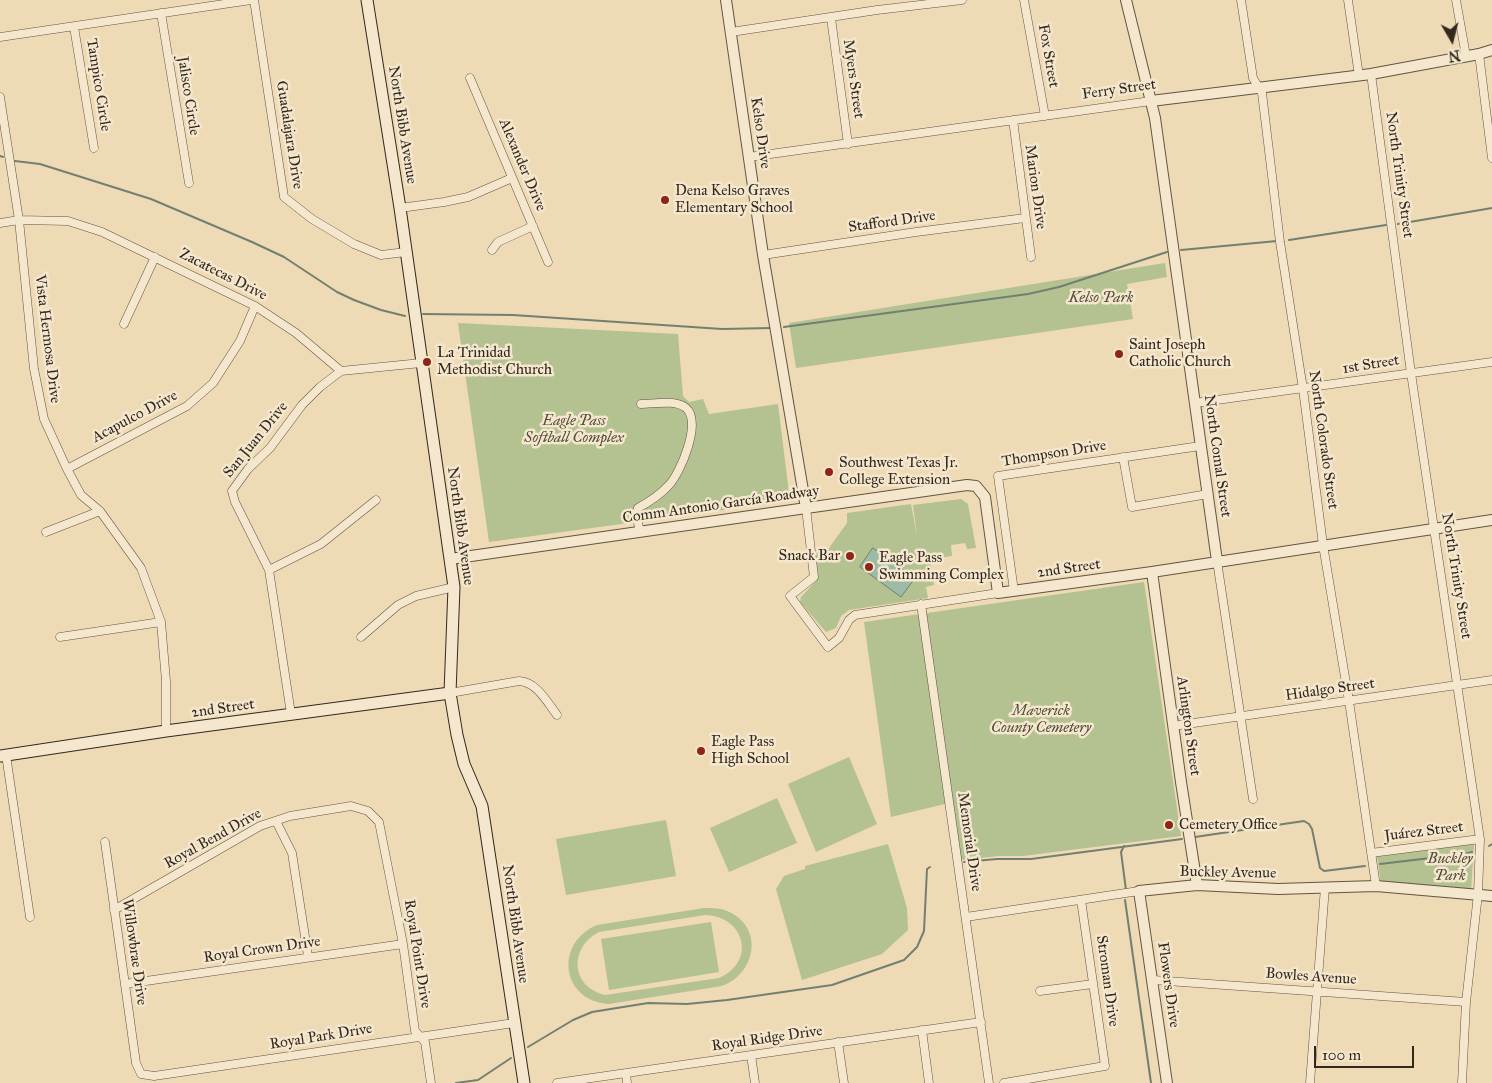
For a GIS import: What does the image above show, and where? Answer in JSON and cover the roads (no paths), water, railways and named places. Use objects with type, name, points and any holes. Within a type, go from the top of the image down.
[{"type":"main road","name":"North Bibb Avenue","points":[[367,0],[400,208],[454,587],[450,693],[464,764],[482,806],[524,1083]]},
{"type":"main road","name":"2nd Street","points":[[3,756],[166,731],[450,693]]},
{"type":"street","points":[[0,37],[253,0]]},
{"type":"street","name":"Guadalajara Drive","points":[[253,0],[284,197],[312,219],[354,244],[380,256],[406,252]]},
{"type":"street","name":"Kelso Drive","points":[[726,0],[779,360],[806,508]]},
{"type":"street","points":[[731,32],[876,10],[962,0]]},
{"type":"street","name":"Fox Street","points":[[1024,0],[1045,116]]},
{"type":"street","name":"North Comal Street","points":[[1126,0],[1158,136],[1200,446],[1253,799]]},
{"type":"street","name":"North Colorado Street","points":[[1241,0],[1253,78],[1262,93],[1280,242],[1303,389],[1323,545],[1349,701],[1376,886]]},
{"type":"street","points":[[1348,0],[1359,76]]},
{"type":"street","points":[[1456,0],[1466,56]]},
{"type":"street","name":"Jalisco Circle","points":[[161,13],[189,183]]},
{"type":"street","name":"Myers Street","points":[[831,18],[848,144]]},
{"type":"street","name":"Tampico Circle","points":[[74,27],[94,148]]},
{"type":"street","name":"Ferry Street","points":[[749,157],[1151,101],[1359,76],[1492,50]]},
{"type":"street","points":[[1478,54],[1492,158]]},
{"type":"street","name":"North Trinity Street","points":[[1371,74],[1411,373],[1480,839],[1478,894],[1466,1002],[1462,1083]]},
{"type":"street","name":"Alexander Drive","points":[[470,78],[548,262]]},
{"type":"street","name":"Vista Hermosa Drive","points":[[0,97],[19,220],[34,369],[44,419],[81,495],[100,512],[140,568],[161,622],[166,681],[166,731]]},
{"type":"street","name":"Marion Drive","points":[[1013,120],[1031,257]]},
{"type":"street","points":[[400,208],[468,197],[512,178]]},
{"type":"street","name":"Stafford Drive","points":[[763,255],[1025,218]]},
{"type":"street","name":"Zacatecas Drive","points":[[0,223],[19,220],[68,221],[102,232],[255,306],[296,334],[341,371]]},
{"type":"street","points":[[492,250],[498,242],[533,226]]},
{"type":"street","points":[[124,324],[155,256]]},
{"type":"street","name":"Acapulco Drive","points":[[67,469],[187,406],[213,383],[240,341],[255,306]]},
{"type":"street","points":[[341,371],[421,362]]},
{"type":"street","name":"1st Street","points":[[1195,403],[1492,362]]},
{"type":"street","name":"San Juan Drive","points":[[291,714],[269,570],[235,502],[232,491],[248,469],[270,448],[302,405],[320,387],[341,371]]},
{"type":"street","points":[[640,532],[636,514],[638,508],[657,496],[675,477],[693,430],[692,415],[686,408],[676,403],[641,404]]},
{"type":"street","name":"Thompson Drive","points":[[1014,591],[998,476],[1200,446]]},
{"type":"street","points":[[1124,457],[1132,507],[1208,494]]},
{"type":"street","name":"Comm Antonio García Roadway","points":[[450,559],[967,485],[976,486],[985,497],[998,593]]},
{"type":"street","points":[[269,570],[321,544],[376,500]]},
{"type":"street","name":"2nd Street","points":[[806,508],[814,577],[790,596],[828,647],[839,638],[849,620],[855,615],[1492,520]]},
{"type":"street","points":[[46,532],[100,512]]},
{"type":"street","name":"Arlington Street","points":[[1152,572],[1173,726],[1198,885]]},
{"type":"street","points":[[361,637],[398,605],[416,596],[454,587]]},
{"type":"street","name":"Memorial Drive","points":[[921,604],[990,1083]]},
{"type":"street","points":[[60,638],[161,622]]},
{"type":"street","name":"Hidalgo Street","points":[[1173,726],[1492,680]]},
{"type":"street","points":[[450,693],[519,681],[528,682],[535,687],[557,715]]},
{"type":"street","points":[[3,756],[30,917]]},
{"type":"street","name":"Royal Bend Drive","points":[[114,910],[260,826],[290,816],[351,806],[368,811],[379,822],[380,828]]},
{"type":"street","points":[[276,821],[292,853],[308,956]]},
{"type":"street","name":"Royal Point Drive","points":[[380,828],[403,944],[415,1031],[425,1042],[431,1083]]},
{"type":"street","name":"Juárez Street","points":[[1371,853],[1480,839]]},
{"type":"street","name":"Willowbrae Drive","points":[[105,842],[138,1066]]},
{"type":"street","name":"Buckley Avenue","points":[[966,917],[1139,891],[1198,885],[1278,889],[1376,886],[1492,896]]},
{"type":"street","points":[[1310,1083],[1316,991],[1326,887]]},
{"type":"street","name":"Flowers Drive","points":[[1139,891],[1167,1083]]},
{"type":"street","name":"Stroman Drive","points":[[1004,1083],[1105,1066],[1081,900]]},
{"type":"street","name":"Royal Crown Drive","points":[[125,984],[308,956],[403,944]]},
{"type":"street","name":"Bowles Avenue","points":[[1153,980],[1466,1002]]},
{"type":"street","points":[[1040,991],[1093,984]]},
{"type":"street","name":"Royal Ridge Drive","points":[[557,1083],[981,1022]]},
{"type":"street","name":"Royal Park Drive","points":[[138,1066],[141,1074],[154,1076],[514,1023]]},
{"type":"street","points":[[922,1030],[929,1083]]},
{"type":"street","points":[[838,1042],[844,1083]]},
{"type":"street","points":[[751,1055],[755,1083]]},
{"type":"street","points":[[626,1073],[627,1083]]},
{"type":"waterway","points":[[15,161],[40,164],[151,199],[284,257],[337,292],[354,300],[405,316]]},
{"type":"waterway","points":[[1398,224],[1492,208]]},
{"type":"waterway","points":[[1289,240],[1386,225]]},
{"type":"waterway","points":[[1181,250],[1277,241]]},
{"type":"waterway","points":[[784,327],[1028,294],[1059,287],[1167,252]]},
{"type":"waterway","points":[[423,314],[513,315],[722,329],[771,328]]},
{"type":"waterway","points":[[1195,837],[1304,821],[1312,829],[1320,868],[1324,871],[1365,866]]},
{"type":"waterway","points":[[964,862],[997,859],[1031,859],[1182,839]]},
{"type":"waterway","points":[[1124,846],[1121,852],[1126,890]]},
{"type":"waterway","points":[[1380,864],[1472,852]]},
{"type":"waterway","points":[[528,1047],[573,1020],[592,1012],[648,1003],[687,1004],[727,1000],[832,985],[904,960],[917,947],[924,931],[927,869],[930,867]]},
{"type":"waterway","points":[[1125,900],[1151,1083]]},
{"type":"waterway","points":[[456,1083],[478,1080],[511,1058]]},
{"type":"place","name":"Dena Kelso Graves Elementary School","points":[[665,200]]},
{"type":"place","name":"Saint Joseph Catholic Church","points":[[1119,354]]},
{"type":"place","name":"La Trinidad Methodist Church","points":[[427,362]]},
{"type":"place","name":"Southwest Texas Jr. College Extension","points":[[829,472]]},
{"type":"place","name":"Snack Bar","points":[[850,556]]},
{"type":"place","name":"Eagle Pass Swimming Complex","points":[[869,567]]},
{"type":"place","name":"Eagle Pass High School","points":[[701,751]]},
{"type":"place","name":"Cemetery Office","points":[[1169,825]]},
{"type":"park label","name":"Kelso Park","points":[[1101,298]]},
{"type":"park label","name":"Eagle Pass Softball Complex","points":[[574,430]]},
{"type":"park label","name":"Maverick County Cemetery","points":[[1041,720]]},
{"type":"park label","name":"Buckley Park","points":[[1450,868]]}]
